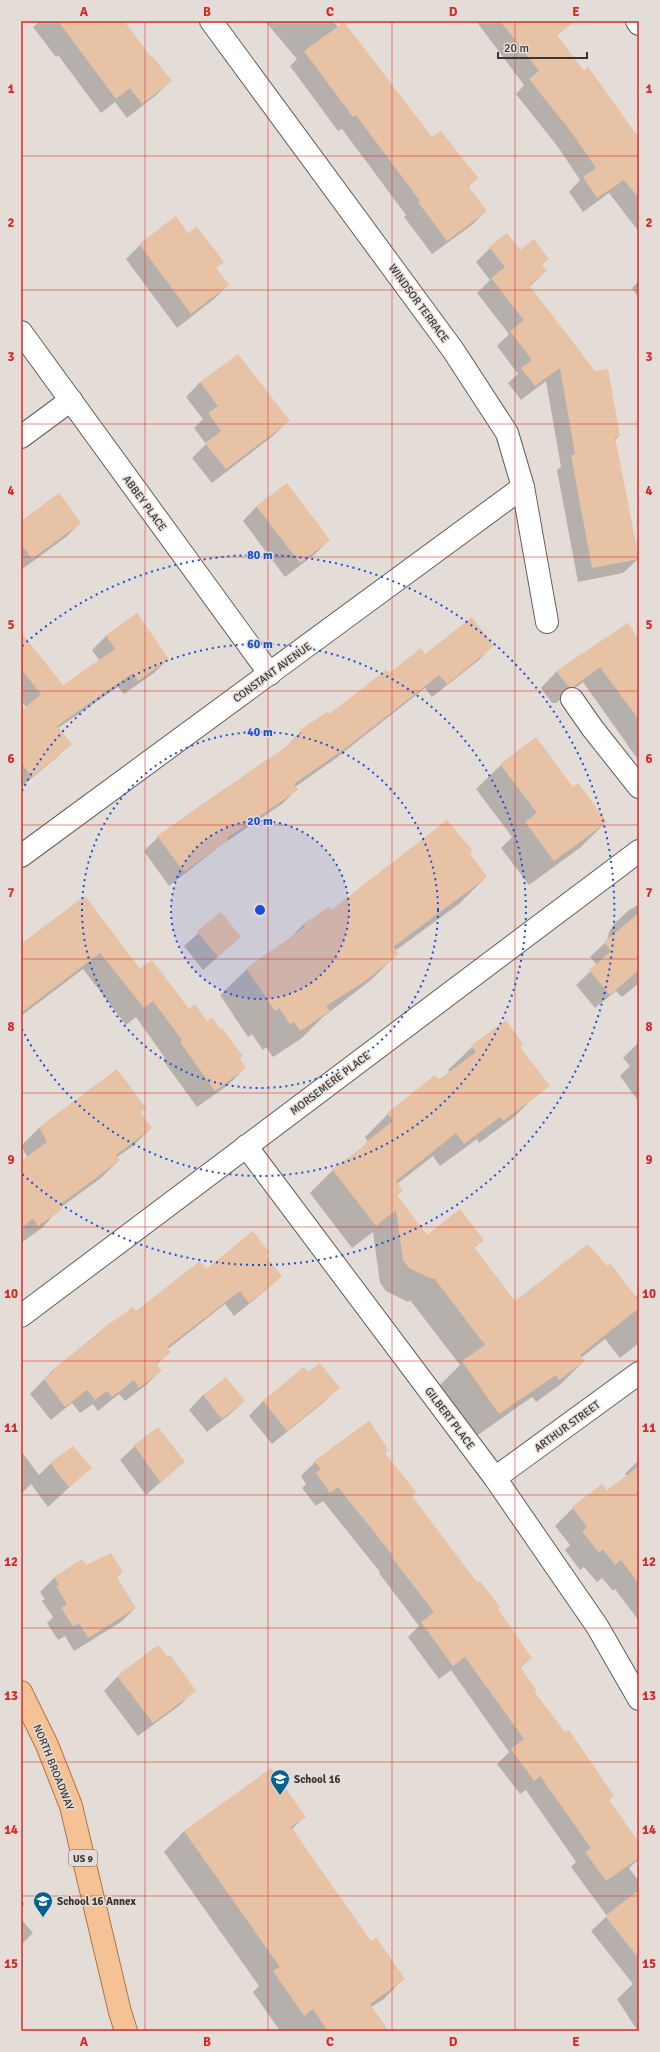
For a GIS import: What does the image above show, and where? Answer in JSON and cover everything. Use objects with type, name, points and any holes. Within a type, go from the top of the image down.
[{"type":"main road","name":"NORTH BROADWAY","points":[[21,1692],[46,1745],[70,1806],[120,2012],[126,2031]]},
{"type":"street","name":"WINDSOR TERRACE","points":[[211,21],[453,350],[507,433],[523,487],[547,622]]},
{"type":"street","name":"ABBEY PLACE","points":[[21,332],[270,674]]},
{"type":"street","points":[[21,438],[71,400]]},
{"type":"street","name":"CONSTANT AVENUE","points":[[21,856],[523,487]]},
{"type":"street","points":[[572,699],[593,730],[639,786]]},
{"type":"street","name":"MORSEMERE PLACE","points":[[21,1316],[639,852]]},
{"type":"street","name":"GILBERT PLACE","points":[[246,1146],[495,1478],[597,1626],[639,1699]]},
{"type":"street","name":"ARTHUR STREET","points":[[495,1478],[639,1373]]},
{"type":"building","points":[[58,21],[124,21],[151,57],[152,56],[172,81],[142,104],[130,88],[116,99]]},
{"type":"building","points":[[500,21],[575,21],[557,35],[584,71],[588,67],[639,138],[639,199],[624,180],[597,198],[583,177],[596,168],[572,133],[529,79],[539,71]]},
{"type":"building","points":[[344,22],[432,137],[441,131],[478,178],[468,186],[487,211],[447,241],[418,202],[420,201],[356,115],[353,117],[304,51]]},
{"type":"building","points":[[176,216],[188,233],[197,227],[224,262],[216,268],[229,285],[191,314],[139,244]]},
{"type":"building","points":[[507,233],[520,250],[534,239],[549,259],[542,264],[547,271],[529,285],[595,371],[608,369],[620,436],[615,437],[639,559],[592,568],[571,455],[575,454],[560,368],[535,386],[521,368],[532,360],[510,331],[524,320],[491,278],[505,267],[489,247]]},
{"type":"building","points":[[238,354],[290,421],[226,469],[205,443],[221,431],[208,413],[218,406],[200,382]]},
{"type":"building","points":[[287,483],[330,540],[300,563],[256,506]]},
{"type":"building","points":[[59,493],[81,523],[32,559],[21,544],[21,521]]},
{"type":"building","points":[[137,613],[169,659],[138,681],[133,673],[57,726],[72,744],[32,777],[21,763],[21,711],[41,694],[21,669],[21,632],[63,685],[115,649],[106,635]]},
{"type":"building","points":[[472,617],[494,646],[447,684],[439,675],[350,745],[294,784],[298,790],[227,838],[228,840],[184,872],[157,836],[290,744],[289,743],[302,733],[300,730],[327,712],[329,714],[386,670],[389,673],[421,648],[425,654]]},
{"type":"building","points":[[628,623],[639,640],[639,720],[600,667],[573,687],[569,687],[556,671]]},
{"type":"building","points":[[536,737],[573,787],[578,783],[607,822],[554,861],[525,822],[537,813],[500,764]]},
{"type":"building","points":[[447,820],[473,851],[470,854],[487,877],[393,947],[399,954],[365,981],[326,1006],[330,1011],[300,1031],[294,1022],[290,1024],[279,1008],[275,1011],[246,968],[305,927],[303,924],[329,907],[331,910]]},
{"type":"building","points":[[85,896],[140,969],[152,960],[189,1009],[195,1004],[207,1021],[212,1017],[220,1029],[222,1028],[243,1056],[239,1058],[246,1068],[215,1091],[180,1042],[182,1040],[153,1001],[144,1008],[100,953],[21,1013],[21,944]]},
{"type":"building","points":[[221,912],[241,937],[218,957],[197,931]]},
{"type":"building","points":[[639,913],[639,970],[610,995],[589,970],[611,951],[604,942]]},
{"type":"building","points":[[506,1020],[523,1044],[520,1047],[550,1086],[503,1121],[500,1117],[464,1144],[456,1133],[396,1181],[403,1190],[397,1195],[427,1235],[460,1209],[484,1240],[474,1247],[515,1301],[588,1244],[607,1266],[610,1263],[639,1301],[639,1308],[580,1355],[585,1361],[559,1380],[556,1375],[499,1414],[462,1361],[485,1345],[434,1278],[432,1279],[409,1268],[403,1260],[396,1210],[376,1226],[332,1169],[366,1145],[365,1143],[393,1121],[387,1113],[435,1075],[439,1080],[476,1052],[471,1046]]},
{"type":"building","points":[[117,1069],[146,1108],[140,1112],[152,1128],[116,1155],[120,1160],[61,1204],[62,1210],[38,1226],[33,1219],[21,1228],[21,1161],[47,1142],[39,1127]]},
{"type":"building","points":[[253,1231],[269,1252],[265,1255],[282,1276],[249,1303],[240,1291],[167,1347],[171,1352],[156,1363],[162,1371],[139,1388],[134,1380],[112,1397],[107,1391],[95,1400],[87,1390],[65,1407],[44,1379],[54,1371],[53,1369],[100,1333],[99,1331],[133,1307],[136,1311],[200,1261],[206,1269]]},
{"type":"building","points":[[320,1363],[340,1388],[287,1431],[263,1401],[304,1367],[308,1372]]},
{"type":"building","points":[[226,1377],[245,1401],[222,1419],[203,1395]]},
{"type":"building","points":[[369,1421],[389,1450],[385,1453],[416,1492],[412,1496],[477,1583],[480,1581],[500,1607],[498,1609],[532,1658],[520,1667],[536,1689],[534,1691],[565,1732],[569,1730],[614,1796],[609,1800],[639,1842],[639,1858],[606,1881],[585,1852],[591,1848],[540,1776],[534,1781],[511,1749],[524,1739],[465,1657],[453,1666],[421,1622],[434,1612],[392,1558],[394,1557],[338,1487],[330,1493],[316,1473],[321,1469],[314,1461]]},
{"type":"building","points":[[158,1427],[185,1462],[160,1482],[134,1445]]},
{"type":"building","points":[[73,1446],[92,1468],[69,1487],[50,1463]]},
{"type":"building","points":[[639,1466],[639,1584],[621,1560],[615,1565],[603,1549],[599,1553],[582,1531],[587,1527],[572,1507],[602,1484],[607,1490]]},
{"type":"building","points":[[111,1553],[123,1572],[116,1576],[136,1608],[88,1638],[79,1623],[73,1626],[61,1608],[67,1604],[56,1586],[59,1585],[54,1577],[82,1559],[86,1565]]},
{"type":"building","points":[[158,1645],[167,1656],[170,1655],[196,1691],[153,1723],[117,1676]]},
{"type":"building","points":[[271,1768],[306,1817],[291,1827],[371,1941],[376,1937],[405,1979],[370,2004],[389,2031],[328,2031],[313,2009],[304,2016],[273,1971],[280,1967],[184,1831]]},
{"type":"building","points":[[639,1890],[639,1959],[605,1916]]},
{"type":"place","name":"School 16","points":[[280,1796]]},
{"type":"place","name":"School 16 Annex","points":[[43,1918]]}]
